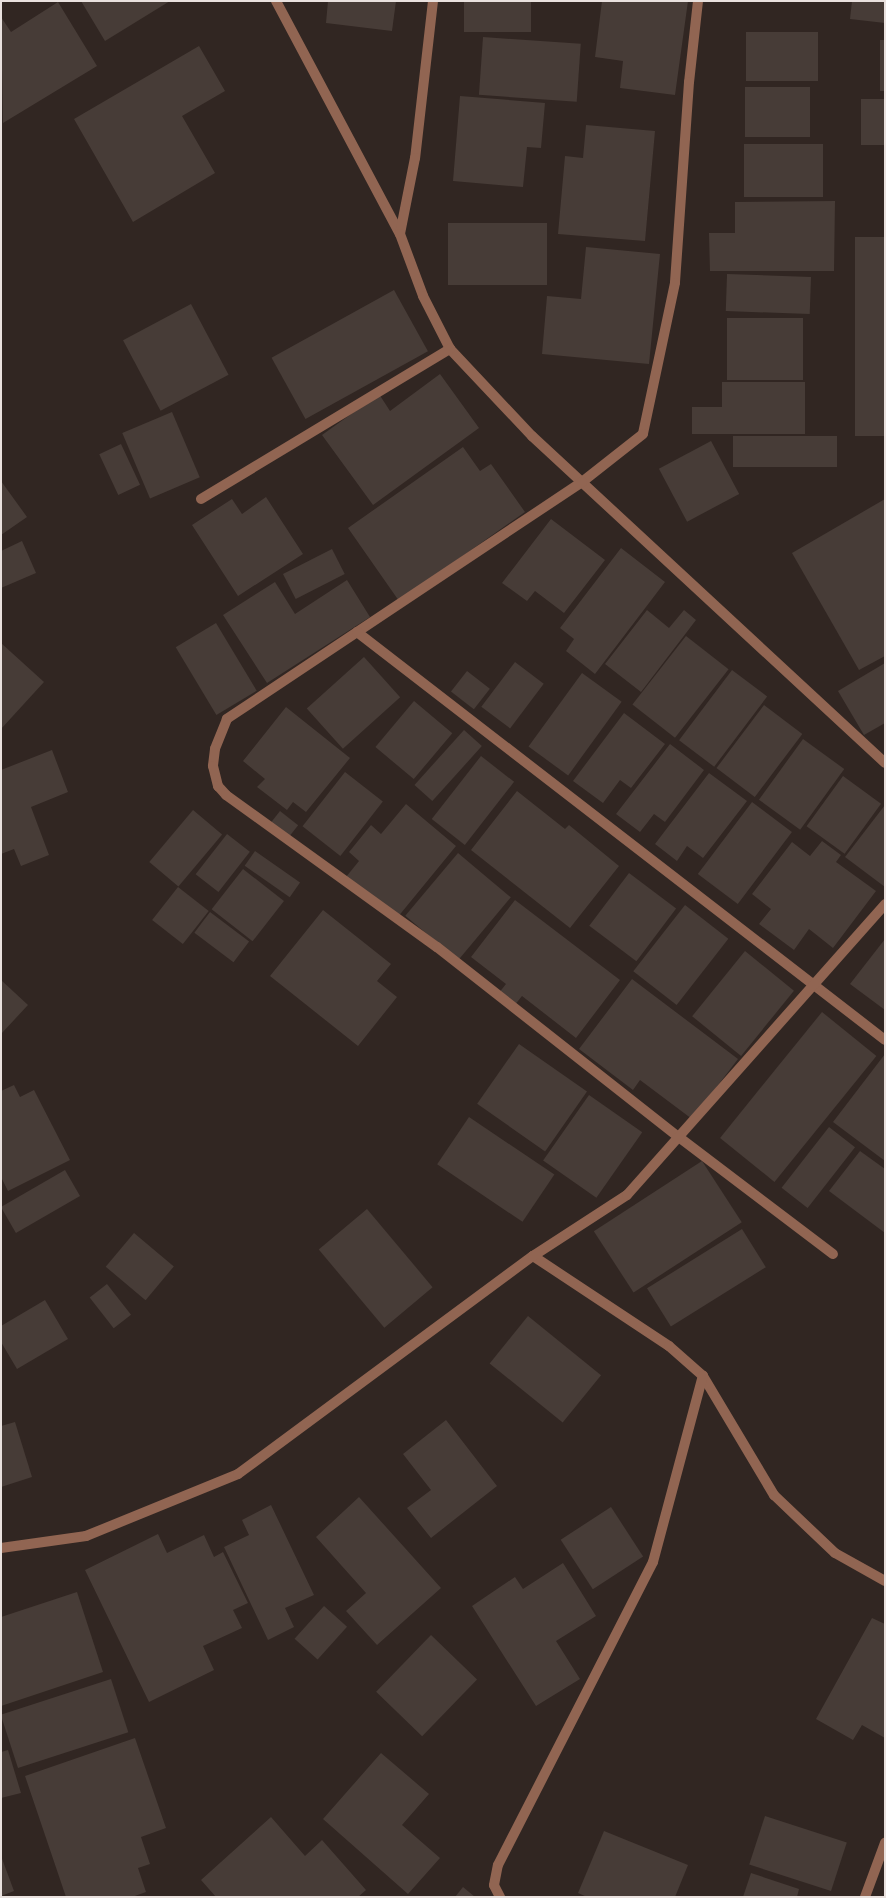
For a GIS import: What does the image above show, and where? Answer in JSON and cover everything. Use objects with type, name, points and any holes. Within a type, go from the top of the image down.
[{"type":"street","points":[[276,1],[400,234],[423,296],[450,350],[532,436],[885,763]]},
{"type":"street","points":[[400,234],[415,158],[432,1]]},
{"type":"street","points":[[698,1],[688,82],[674,283],[654,395],[643,434],[582,482],[228,719],[215,749],[213,766],[218,786],[226,795],[438,947],[680,1138],[833,1254]]},
{"type":"street","points":[[201,499],[450,350]]},
{"type":"street","points":[[357,632],[885,1040]]},
{"type":"street","points":[[1,1548],[86,1536],[238,1474],[533,1256],[627,1195],[680,1138],[885,904]]},
{"type":"street","points":[[533,1256],[669,1346],[703,1376],[774,1495],[834,1553],[885,1581]]},
{"type":"street","points":[[500,1897],[494,1885],[498,1865],[653,1562],[703,1376]]},
{"type":"street","points":[[865,1897],[885,1844]]},
{"type":"building","points":[[81,1],[170,1],[105,41]]},
{"type":"building","points":[[328,1],[396,1],[392,31],[326,23]]},
{"type":"building","points":[[464,1],[531,1],[531,32],[464,32]]},
{"type":"building","points":[[602,1],[688,1],[675,95],[620,88],[623,61],[595,57]]},
{"type":"building","points":[[852,1],[885,1],[885,23],[850,19]]},
{"type":"building","points":[[58,2],[97,66],[3,123],[1,17],[11,32]]},
{"type":"building","points":[[746,32],[818,32],[818,81],[746,81]]},
{"type":"building","points":[[483,37],[581,44],[577,102],[479,95]]},
{"type":"building","points":[[880,40],[885,40],[885,91],[880,91]]},
{"type":"building","points":[[199,46],[225,91],[182,116],[215,173],[133,222],[74,119]]},
{"type":"building","points":[[745,87],[810,87],[810,137],[745,137]]},
{"type":"building","points":[[460,96],[545,103],[541,148],[527,147],[523,187],[453,181]]},
{"type":"building","points":[[861,99],[885,99],[885,145],[861,145]]},
{"type":"building","points":[[586,125],[655,131],[645,241],[558,234],[565,156],[583,158]]},
{"type":"building","points":[[744,144],[823,144],[823,197],[744,197]]},
{"type":"building","points":[[835,201],[834,271],[710,271],[709,233],[735,233],[735,202]]},
{"type":"building","points":[[448,223],[547,223],[547,285],[448,285]]},
{"type":"building","points":[[855,237],[885,237],[885,436],[855,436]]},
{"type":"building","points":[[586,247],[660,254],[649,364],[542,354],[547,296],[581,299]]},
{"type":"building","points":[[727,274],[811,277],[810,314],[726,311]]},
{"type":"building","points":[[394,290],[428,351],[305,419],[272,358]]},
{"type":"building","points":[[191,304],[229,375],[161,411],[123,340]]},
{"type":"building","points":[[727,318],[803,318],[803,380],[727,380]]},
{"type":"building","points":[[440,374],[479,428],[373,505],[322,435],[379,394],[390,411]]},
{"type":"building","points":[[722,382],[805,382],[805,434],[692,434],[692,407],[722,407]]},
{"type":"building","points":[[172,412],[200,477],[150,498],[122,433]]},
{"type":"building","points":[[733,436],[837,436],[837,467],[733,467]]},
{"type":"building","points":[[711,441],[739,494],[687,522],[659,469]]},
{"type":"building","points":[[121,444],[140,485],[118,495],[99,454]]},
{"type":"building","points":[[463,447],[480,471],[491,464],[525,512],[399,601],[348,528]]},
{"type":"building","points":[[1,481],[27,517],[1,535]]},
{"type":"building","points":[[266,497],[303,554],[238,596],[192,525],[232,499],[242,514]]},
{"type":"building","points":[[885,499],[885,656],[859,670],[792,553]]},
{"type":"building","points":[[551,519],[605,560],[564,613],[535,591],[527,601],[502,583]]},
{"type":"building","points":[[22,541],[36,573],[1,588],[1,551]]},
{"type":"building","points":[[621,548],[665,582],[595,674],[566,651],[574,639],[560,628]]},
{"type":"building","points":[[332,549],[345,574],[296,599],[283,574]]},
{"type":"building","points":[[347,580],[370,617],[267,683],[223,615],[275,582],[295,614]]},
{"type":"building","points":[[647,610],[669,628],[684,610],[696,620],[641,692],[605,664]]},
{"type":"building","points":[[216,623],[257,691],[216,715],[176,647]]},
{"type":"building","points":[[686,636],[729,669],[675,738],[632,705]]},
{"type":"building","points":[[1,643],[44,682],[1,729]]},
{"type":"building","points":[[364,657],[400,697],[343,749],[307,709]]},
{"type":"building","points":[[515,662],[544,684],[510,728],[481,707]]},
{"type":"building","points":[[885,663],[885,723],[864,735],[838,691]]},
{"type":"building","points":[[732,670],[767,696],[714,767],[679,740]]},
{"type":"building","points":[[467,671],[490,689],[474,709],[451,691]]},
{"type":"building","points":[[582,673],[622,702],[568,775],[529,747]]},
{"type":"building","points":[[414,701],[452,733],[414,779],[375,747]]},
{"type":"building","points":[[764,705],[802,734],[755,797],[716,768]]},
{"type":"building","points":[[286,707],[350,758],[306,812],[293,802],[287,810],[257,787],[265,779],[243,761]]},
{"type":"building","points":[[624,713],[665,744],[631,788],[620,780],[603,803],[573,781]]},
{"type":"building","points":[[464,730],[482,746],[432,801],[414,785]]},
{"type":"building","points":[[803,739],[844,769],[800,830],[759,800]]},
{"type":"building","points":[[670,744],[704,770],[665,822],[654,814],[640,832],[616,814]]},
{"type":"building","points":[[52,750],[68,792],[31,807],[49,855],[21,866],[14,849],[1,854],[1,770]]},
{"type":"building","points":[[481,756],[514,782],[465,845],[432,819]]},
{"type":"building","points":[[345,772],[383,802],[340,856],[303,826]]},
{"type":"building","points":[[709,773],[747,801],[703,858],[687,846],[677,861],[655,844]]},
{"type":"building","points":[[843,776],[881,804],[845,854],[807,826]]},
{"type":"building","points":[[517,791],[565,829],[569,825],[619,866],[570,928],[471,850]]},
{"type":"building","points":[[752,802],[792,832],[738,904],[698,874]]},
{"type":"building","points":[[406,804],[456,846],[397,918],[346,877],[359,861],[349,852],[371,825],[381,834]]},
{"type":"building","points":[[885,805],[885,887],[845,857]]},
{"type":"building","points":[[193,810],[222,834],[178,887],[149,862]]},
{"type":"building","points":[[280,811],[298,825],[289,837],[271,823]]},
{"type":"building","points":[[227,834],[250,852],[218,892],[196,874]]},
{"type":"building","points":[[822,841],[841,855],[836,862],[876,891],[833,948],[809,929],[794,950],[759,924],[771,909],[752,894],[792,842],[810,856]]},
{"type":"building","points":[[255,851],[300,883],[290,897],[245,866]]},
{"type":"building","points":[[458,853],[511,897],[458,960],[405,916]]},
{"type":"building","points":[[243,869],[284,901],[253,941],[212,909]]},
{"type":"building","points":[[629,873],[676,909],[636,961],[589,926]]},
{"type":"building","points":[[178,887],[209,911],[183,944],[152,920]]},
{"type":"building","points":[[515,900],[620,980],[576,1038],[522,996],[514,1006],[498,994],[506,984],[471,957]]},
{"type":"building","points":[[685,905],[728,939],[677,1005],[633,971]]},
{"type":"building","points":[[323,910],[391,964],[377,981],[397,997],[358,1046],[270,976]]},
{"type":"building","points":[[210,912],[249,941],[233,962],[194,933]]},
{"type":"building","points":[[885,939],[885,1010],[850,984]]},
{"type":"building","points":[[745,951],[794,991],[741,1056],[692,1016]]},
{"type":"building","points":[[632,979],[738,1059],[692,1119],[640,1080],[633,1090],[579,1049]]},
{"type":"building","points":[[1,980],[28,1005],[1,1034]]},
{"type":"building","points":[[822,1012],[876,1056],[774,1182],[720,1138]]},
{"type":"building","points":[[519,1044],[587,1092],[545,1151],[477,1104]]},
{"type":"building","points":[[885,1054],[885,1161],[833,1122]]},
{"type":"building","points":[[14,1085],[20,1097],[34,1090],[70,1160],[8,1191],[1,1177],[1,1091]]},
{"type":"building","points":[[589,1095],[642,1132],[596,1198],[543,1161]]},
{"type":"building","points":[[469,1117],[554,1175],[523,1222],[437,1164]]},
{"type":"building","points":[[829,1127],[855,1147],[808,1208],[782,1188]]},
{"type":"building","points":[[860,1151],[885,1169],[885,1233],[829,1191]]},
{"type":"building","points":[[702,1161],[742,1222],[634,1292],[594,1231]]},
{"type":"building","points":[[65,1170],[80,1196],[16,1233],[1,1207]]},
{"type":"building","points":[[367,1209],[433,1287],[384,1328],[319,1249]]},
{"type":"building","points":[[742,1229],[766,1267],[671,1327],[647,1288]]},
{"type":"building","points":[[134,1233],[174,1266],[146,1300],[106,1267]]},
{"type":"building","points":[[107,1284],[131,1315],[114,1328],[90,1298]]},
{"type":"building","points":[[45,1300],[68,1339],[17,1369],[1,1342],[1,1326]]},
{"type":"building","points":[[528,1316],[601,1375],[563,1423],[490,1363]]},
{"type":"building","points":[[446,1420],[497,1486],[431,1538],[407,1508],[431,1490],[403,1454]]},
{"type":"building","points":[[15,1422],[32,1477],[1,1487],[1,1426]]},
{"type":"building","points":[[359,1497],[441,1588],[377,1645],[346,1611],[366,1593],[316,1537]]},
{"type":"building","points":[[271,1505],[314,1595],[285,1608],[294,1627],[268,1640],[224,1547],[249,1535],[242,1520]]},
{"type":"building","points":[[611,1507],[643,1556],[593,1589],[561,1540]]},
{"type":"building","points":[[158,1534],[167,1553],[204,1535],[214,1557],[223,1552],[248,1603],[233,1610],[242,1628],[203,1646],[214,1670],[149,1702],[85,1570]]},
{"type":"building","points":[[563,1563],[596,1616],[556,1641],[580,1679],[536,1706],[472,1606],[515,1577],[523,1589]]},
{"type":"building","points":[[77,1592],[103,1672],[1,1706],[1,1617]]},
{"type":"building","points":[[324,1606],[347,1627],[318,1659],[295,1639]]},
{"type":"building","points":[[872,1618],[885,1624],[885,1738],[862,1725],[853,1740],[816,1719]]},
{"type":"building","points":[[431,1635],[477,1679],[422,1736],[376,1692]]},
{"type":"building","points":[[111,1679],[128,1732],[18,1768],[1,1715]]},
{"type":"building","points":[[135,1738],[166,1828],[141,1837],[150,1864],[138,1868],[146,1892],[132,1897],[66,1897],[25,1776]]},
{"type":"building","points":[[8,1750],[21,1793],[1,1798],[1,1752]]},
{"type":"building","points":[[381,1753],[429,1794],[402,1825],[440,1858],[408,1894],[323,1819]]},
{"type":"building","points":[[765,1816],[847,1843],[831,1891],[749,1865]]},
{"type":"building","points":[[271,1817],[305,1856],[322,1840],[366,1890],[358,1897],[216,1897],[201,1880]]},
{"type":"building","points":[[604,1831],[688,1865],[675,1897],[587,1897],[578,1893]]},
{"type":"building","points":[[1,1856],[14,1891],[1,1896]]},
{"type":"building","points":[[751,1873],[799,1889],[797,1897],[743,1897]]},
{"type":"building","points":[[463,1887],[475,1897],[455,1897]]}]
